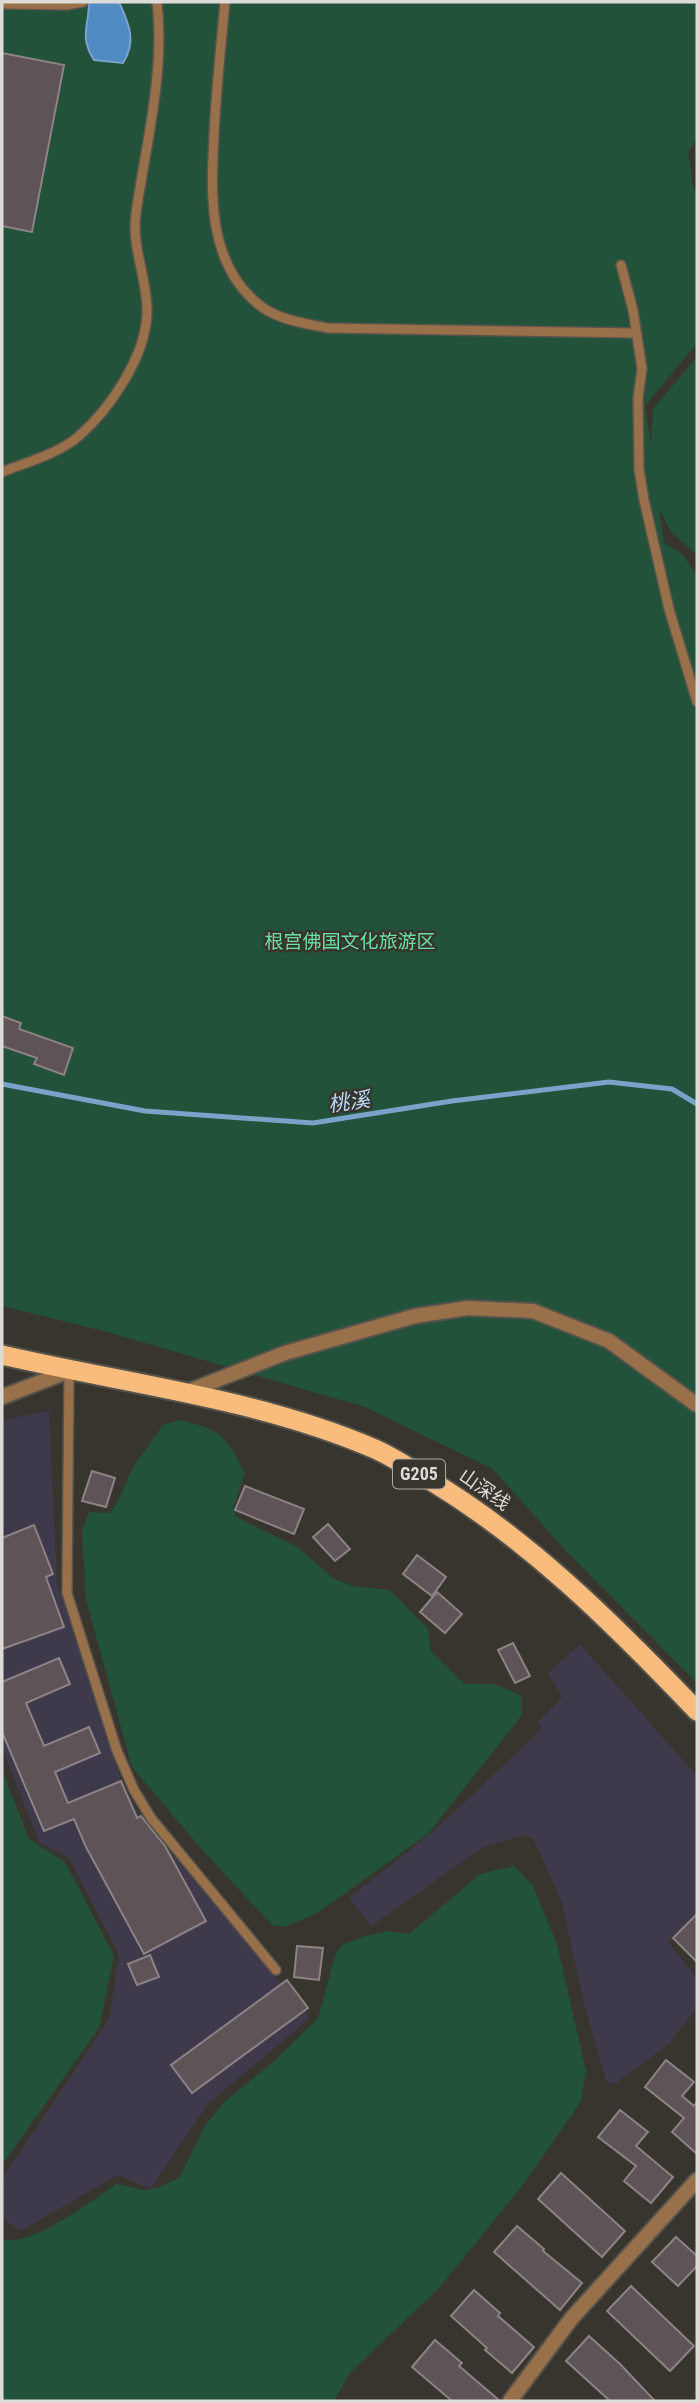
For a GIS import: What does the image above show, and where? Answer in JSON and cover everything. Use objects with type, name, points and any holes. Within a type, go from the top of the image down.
[{"type":"highway","name":"G205","points":[[2,1355],[69,1371]]},
{"type":"highway","name":"山深线","points":[[69,1371],[189,1391],[315,1426],[377,1450],[447,1490],[520,1542],[641,1652],[697,1711]]},
{"type":"street","points":[[189,1391],[285,1353],[415,1316],[468,1308],[533,1311],[609,1341],[697,1405]]},
{"type":"street","points":[[2,1397],[69,1371]]},
{"type":"street","points":[[510,2401],[571,2319],[697,2180]]},
{"type":"lane","points":[[2,472],[78,438],[114,398],[144,339],[147,312],[135,224],[153,107],[159,34],[156,2]]},
{"type":"lane","points":[[225,2],[215,107],[211,195],[215,225],[224,255],[237,281],[258,304],[285,319],[327,328],[636,333]]},
{"type":"lane","points":[[2,4],[81,3]]},
{"type":"lane","points":[[621,265],[642,369],[638,398],[639,469],[644,500],[669,609],[697,702]]},
{"type":"lane","points":[[69,1371],[67,1593],[117,1751],[134,1790],[151,1818],[276,1970]]},
{"type":"shaded area","points":[[49,1411],[57,1582],[121,1781],[139,1814],[310,2018],[208,2104],[150,2189],[117,2175],[21,2231],[2,2219],[2,2179],[109,2019],[119,1955],[69,1858],[39,1842],[2,1748],[2,1420]]},
{"type":"shaded area","points":[[580,1644],[697,1776],[697,1914],[668,1941],[697,1979],[697,2007],[669,2044],[615,2084],[606,2081],[584,2004],[562,1903],[534,1840],[524,1835],[481,1848],[372,1926],[349,1898],[436,1829],[542,1729],[538,1722],[562,1697],[548,1674]]},
{"type":"green space","name":"根宫佛国文化旅游区","points":[[2,2],[697,2],[697,139],[688,152],[693,187],[697,193],[697,343],[645,406],[651,444],[653,409],[697,357],[697,555],[671,532],[659,508],[664,543],[683,555],[697,576],[697,1683],[565,1550],[493,1469],[365,1407],[107,1332],[2,1306]]},
{"type":"green space","points":[[180,1420],[214,1431],[222,1436],[233,1451],[245,1473],[233,1509],[236,1517],[296,1546],[333,1578],[352,1586],[390,1590],[428,1629],[431,1651],[465,1684],[495,1684],[522,1696],[522,1715],[428,1834],[319,1912],[285,1927],[272,1925],[205,1853],[132,1767],[86,1600],[82,1530],[89,1512],[110,1513],[133,1467],[163,1425]]},
{"type":"green space","points":[[2,1770],[29,1839],[65,1862],[114,1956],[99,2028],[2,2165]]},
{"type":"green space","points":[[514,1866],[532,1884],[557,1944],[586,2071],[581,2101],[526,2181],[440,2287],[350,2373],[334,2401],[2,2401],[2,2239],[28,2237],[44,2230],[116,2184],[144,2190],[158,2188],[180,2177],[205,2126],[224,2102],[272,2063],[318,2018],[336,1952],[344,1944],[388,1931],[409,1934],[480,1874]]},
{"type":"water","points":[[89,2],[119,2],[131,40],[123,63],[94,60],[89,52],[86,38]]},
{"type":"building","points":[[2,53],[64,65],[32,232],[2,226]]},
{"type":"building","points":[[2,1016],[21,1023],[19,1029],[73,1048],[64,1075],[34,1064],[37,1058],[2,1046]]},
{"type":"building","points":[[92,1471],[115,1478],[106,1507],[82,1501]]},
{"type":"building","points":[[245,1486],[304,1509],[294,1534],[235,1510]]},
{"type":"building","points":[[328,1524],[350,1549],[335,1561],[313,1537]]},
{"type":"building","points":[[34,1525],[53,1574],[46,1577],[64,1627],[2,1649],[2,1538]]},
{"type":"building","points":[[417,1555],[446,1577],[432,1596],[403,1574]]},
{"type":"building","points":[[437,1592],[462,1614],[445,1633],[420,1612]]},
{"type":"building","points":[[513,1643],[530,1676],[515,1683],[498,1650]]},
{"type":"building","points":[[59,1658],[70,1684],[26,1703],[44,1746],[89,1727],[100,1753],[55,1772],[68,1803],[121,1781],[137,1818],[141,1816],[165,1846],[206,1921],[144,1954],[86,1847],[74,1819],[44,1831],[2,1732],[2,1682]]},
{"type":"building","points":[[697,1914],[697,1962],[673,1938]]},
{"type":"building","points":[[297,1946],[323,1948],[319,1980],[294,1977]]},
{"type":"building","points":[[150,1955],[159,1977],[137,1985],[128,1964]]},
{"type":"building","points":[[287,1980],[308,2008],[192,2093],[171,2065]]},
{"type":"building","points":[[666,2060],[694,2082],[682,2096],[694,2106],[697,2102],[697,2154],[672,2132],[684,2118],[645,2087]]},
{"type":"building","points":[[620,2110],[648,2132],[636,2146],[673,2177],[651,2203],[624,2181],[636,2166],[598,2137]]},
{"type":"building","points":[[561,2173],[625,2231],[602,2257],[538,2199]]},
{"type":"building","points":[[517,2226],[582,2283],[560,2310],[494,2252]]},
{"type":"building","points":[[676,2237],[697,2256],[697,2266],[678,2286],[652,2262]]},
{"type":"building","points":[[631,2286],[694,2346],[670,2371],[607,2311]]},
{"type":"building","points":[[474,2290],[500,2313],[498,2316],[534,2347],[512,2373],[451,2316]]},
{"type":"building","points":[[589,2336],[655,2401],[610,2401],[566,2361]]},
{"type":"building","points":[[435,2340],[462,2363],[459,2366],[500,2401],[452,2401],[412,2367]]},
{"type":"waterway","name":"桃溪","points":[[2,1084],[145,1111],[313,1123],[452,1101],[609,1082],[672,1089],[697,1104]]}]
